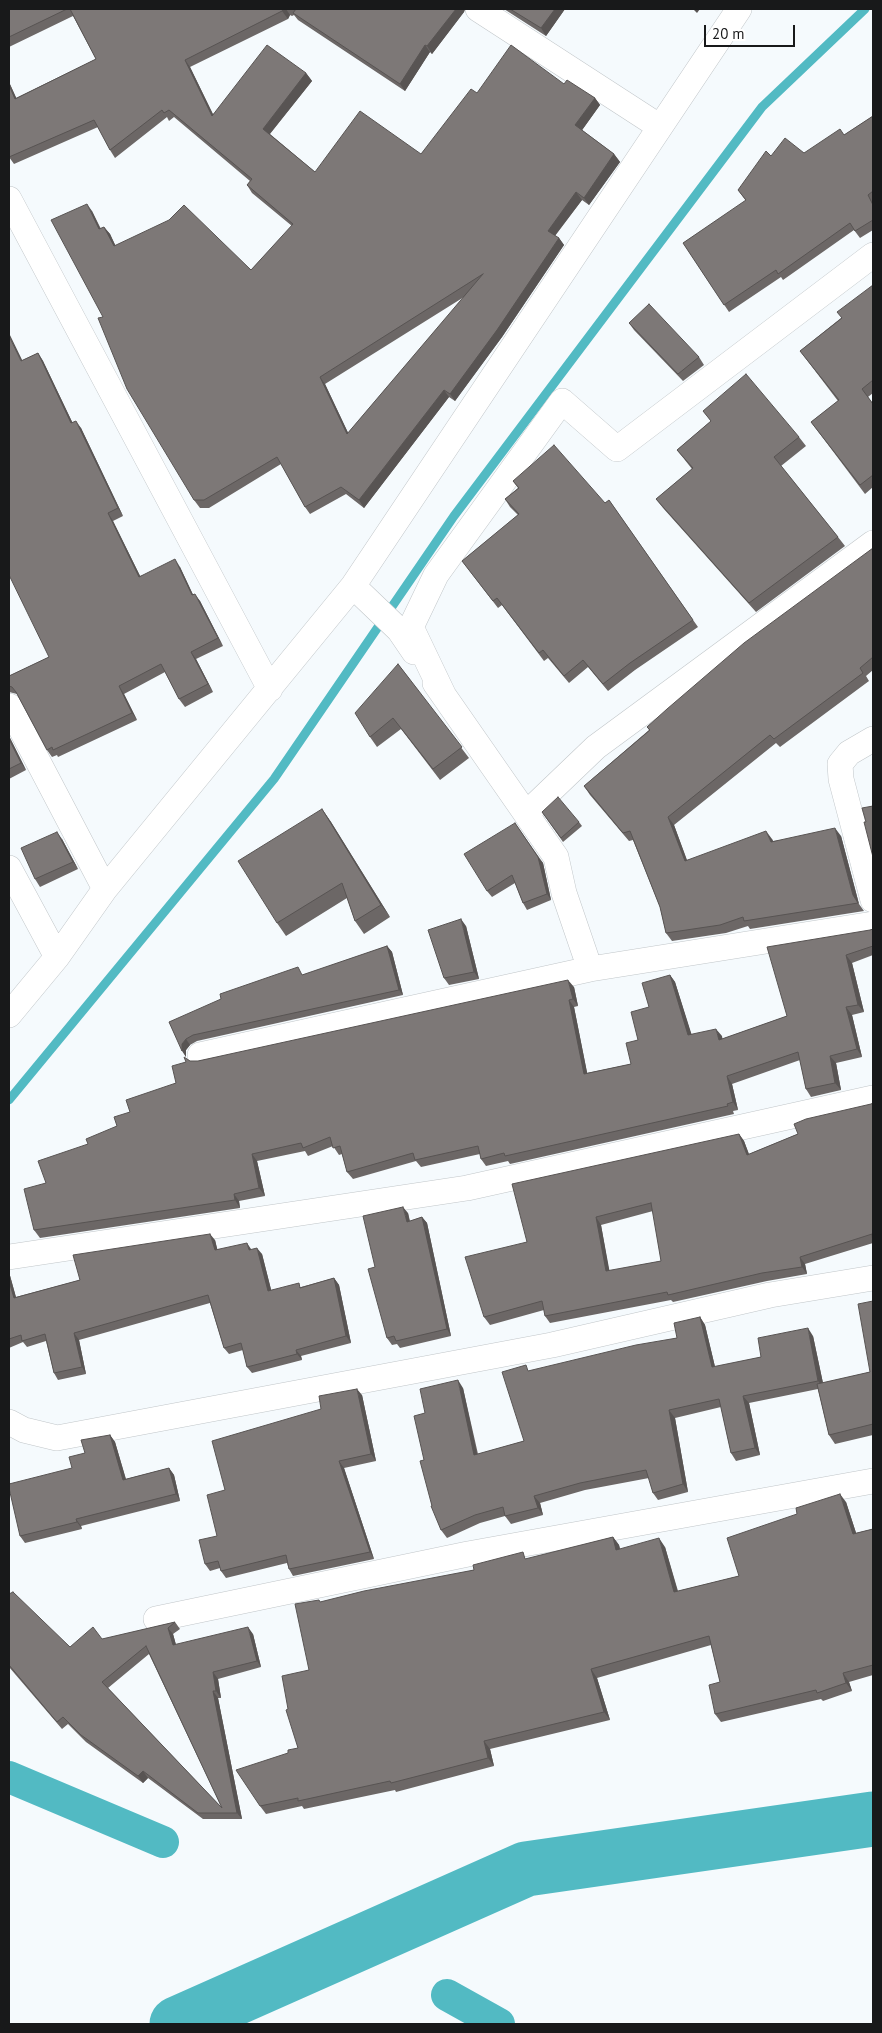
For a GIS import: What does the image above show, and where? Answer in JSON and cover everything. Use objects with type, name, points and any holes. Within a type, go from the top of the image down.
[{"type":"street","points":[[478,9],[660,127]]},
{"type":"street","points":[[9,1015],[57,957],[105,890],[353,586],[739,9]]},
{"type":"street","points":[[9,199],[270,690]]},
{"type":"street","points":[[444,696],[412,627],[436,575],[562,401],[617,449],[873,255]]},
{"type":"street","points":[[526,814],[596,747],[873,543]]},
{"type":"street","points":[[353,586],[399,630],[556,857],[564,893],[590,969]]},
{"type":"street","points":[[9,706],[105,890]]},
{"type":"street","points":[[873,739],[849,753],[840,764],[841,779],[873,900]]},
{"type":"street","points":[[9,868],[57,957]]},
{"type":"street","points":[[200,1055],[590,969],[873,924]]},
{"type":"street","points":[[9,1256],[467,1188],[873,1098]]},
{"type":"street","points":[[9,1422],[24,1430],[57,1438],[552,1346],[770,1295],[873,1278]]},
{"type":"street","points":[[156,1619],[468,1554],[873,1481]]},
{"type":"building","points":[[9,9],[67,9],[9,37]]},
{"type":"building","points":[[70,9],[284,9],[185,60],[212,116],[267,45],[306,73],[263,129],[315,172],[360,111],[421,154],[471,89],[477,93],[511,45],[564,84],[567,80],[595,98],[575,125],[614,154],[584,198],[576,192],[548,231],[559,238],[497,330],[450,394],[444,390],[359,500],[341,487],[305,507],[277,457],[204,500],[194,500],[127,389],[98,318],[103,317],[51,220],[87,204],[99,229],[104,227],[114,246],[169,220],[184,205],[251,270],[293,224],[247,185],[252,179],[169,110],[164,113],[162,110],[110,150],[94,120],[9,157],[9,85],[15,99],[96,59]],"holes":[[[483,274],[347,434],[320,377]]]},
{"type":"building","points":[[296,9],[456,9],[427,46],[425,45],[400,84],[293,13]]},
{"type":"building","points":[[510,9],[555,9],[541,28]]},
{"type":"building","points":[[873,116],[873,191],[868,195],[873,205],[873,220],[855,231],[850,223],[778,274],[776,270],[724,305],[683,243],[746,200],[738,190],[766,151],[771,156],[785,138],[804,153],[840,129],[844,135]]},
{"type":"building","points":[[873,285],[873,380],[862,389],[873,404],[873,475],[860,485],[811,422],[839,400],[800,351],[842,318],[837,312]]},
{"type":"building","points":[[649,304],[699,357],[678,374],[629,323]]},
{"type":"building","points":[[9,336],[21,361],[38,353],[71,423],[76,421],[118,508],[108,513],[139,577],[175,559],[192,595],[195,594],[218,638],[191,652],[208,684],[179,699],[161,664],[119,686],[132,713],[53,750],[52,747],[47,750],[16,692],[9,686],[9,676],[49,657],[9,575]]},
{"type":"building","points":[[746,374],[799,437],[774,457],[838,537],[749,603],[656,499],[693,468],[677,450],[711,421],[703,411]]},
{"type":"building","points":[[554,445],[605,503],[609,500],[693,620],[603,684],[583,660],[564,676],[543,650],[539,653],[497,598],[493,601],[462,561],[519,514],[505,499],[519,488],[513,481]]},
{"type":"building","points":[[873,548],[873,657],[860,668],[863,673],[774,739],[770,735],[668,817],[685,861],[766,831],[771,842],[835,828],[853,895],[858,903],[744,921],[743,917],[720,925],[666,933],[660,907],[630,831],[623,833],[584,786],[650,730],[647,727],[744,643]]},
{"type":"building","points":[[398,664],[462,747],[433,769],[393,718],[370,737],[355,713]]},
{"type":"building","points":[[9,739],[21,763],[9,769]]},
{"type":"building","points":[[558,797],[579,822],[561,838],[542,812]]},
{"type":"building","points":[[873,806],[873,857],[862,808]]},
{"type":"building","points":[[322,809],[381,905],[355,921],[342,883],[277,923],[238,861]]},
{"type":"building","points":[[515,823],[538,857],[547,894],[523,903],[512,875],[487,891],[464,854]]},
{"type":"building","points":[[57,832],[73,862],[35,879],[21,848]]},
{"type":"building","points":[[461,919],[474,972],[444,978],[428,930]]},
{"type":"building","points":[[873,929],[873,946],[846,955],[858,1005],[846,1007],[857,1049],[830,1056],[835,1083],[806,1089],[798,1052],[727,1076],[733,1102],[727,1104],[728,1106],[505,1156],[504,1153],[481,1159],[478,1146],[415,1160],[413,1153],[347,1172],[340,1146],[333,1148],[330,1137],[303,1148],[301,1143],[252,1154],[259,1188],[234,1194],[235,1200],[34,1230],[24,1189],[46,1183],[38,1161],[88,1144],[86,1139],[117,1126],[114,1117],[130,1112],[126,1100],[176,1083],[172,1066],[186,1062],[184,1057],[190,1061],[198,1061],[568,980],[573,999],[569,1000],[584,1074],[631,1064],[626,1043],[638,1040],[631,1012],[649,1007],[642,983],[670,975],[688,1035],[716,1029],[719,1040],[787,1016],[767,947]]},
{"type":"building","points":[[387,946],[399,990],[193,1035],[182,1044],[182,1051],[169,1022],[221,999],[220,994],[298,967],[302,975]]},
{"type":"building","points":[[873,1103],[873,1243],[872,1234],[800,1257],[802,1267],[762,1273],[668,1295],[667,1292],[545,1316],[542,1301],[484,1317],[465,1257],[527,1242],[512,1184],[739,1134],[747,1155],[798,1134],[794,1124],[806,1119]],"holes":[[[651,1203],[661,1261],[606,1271],[596,1217]]]},
{"type":"building","points":[[403,1207],[407,1222],[422,1217],[447,1329],[396,1341],[394,1336],[387,1338],[368,1269],[375,1267],[363,1216]]},
{"type":"building","points":[[210,1234],[215,1250],[247,1243],[249,1250],[257,1248],[268,1291],[299,1283],[300,1288],[334,1278],[346,1336],[296,1350],[297,1354],[247,1367],[241,1343],[224,1348],[208,1295],[74,1333],[82,1367],[54,1373],[45,1334],[22,1341],[21,1335],[9,1339],[9,1281],[14,1298],[80,1280],[73,1255]]},
{"type":"building","points":[[873,1301],[873,1424],[829,1435],[817,1384],[870,1372],[858,1304]]},
{"type":"building","points":[[700,1317],[712,1367],[761,1357],[758,1338],[808,1328],[818,1381],[743,1396],[755,1448],[731,1453],[719,1399],[669,1410],[683,1484],[653,1493],[646,1470],[580,1483],[534,1496],[538,1508],[505,1516],[503,1507],[475,1515],[441,1530],[431,1506],[420,1461],[424,1460],[414,1416],[425,1413],[420,1389],[458,1380],[474,1455],[524,1441],[502,1372],[526,1365],[528,1371],[636,1345],[677,1338],[674,1323]]},
{"type":"building","points":[[357,1389],[371,1454],[339,1461],[370,1552],[289,1569],[286,1555],[221,1571],[218,1561],[205,1564],[199,1540],[217,1536],[207,1495],[225,1490],[212,1441],[321,1409],[319,1396]]},
{"type":"building","points":[[110,1435],[123,1480],[169,1468],[176,1494],[76,1519],[77,1522],[20,1536],[9,1484],[72,1468],[69,1457],[85,1453],[81,1440]]},
{"type":"building","points":[[840,1494],[853,1534],[873,1529],[873,1665],[843,1673],[846,1683],[817,1693],[816,1690],[715,1714],[709,1685],[720,1682],[709,1636],[591,1669],[604,1712],[484,1741],[488,1758],[391,1783],[390,1781],[298,1801],[298,1798],[260,1806],[236,1770],[298,1748],[286,1710],[288,1709],[282,1676],[309,1670],[295,1604],[319,1600],[320,1602],[364,1591],[474,1570],[473,1565],[523,1552],[525,1559],[613,1537],[616,1550],[659,1538],[674,1592],[739,1576],[727,1538],[797,1514],[796,1508]]},
{"type":"building","points":[[13,1592],[70,1647],[93,1627],[102,1639],[175,1622],[168,1628],[173,1645],[248,1627],[257,1661],[213,1672],[216,1691],[213,1691],[237,1813],[198,1813],[143,1771],[138,1776],[81,1735],[63,1717],[57,1722],[9,1665],[9,1594]],"holes":[[[146,1646],[222,1808],[102,1682]]]},
{"type":"waterway","points":[[9,1100],[274,779],[454,516],[762,107],[865,9]]},
{"type":"waterway","points":[[9,1777],[163,1842]]},
{"type":"waterway","points":[[177,2024],[526,1869],[873,1819]]},
{"type":"waterway","points":[[447,1995],[499,2024]]}]
